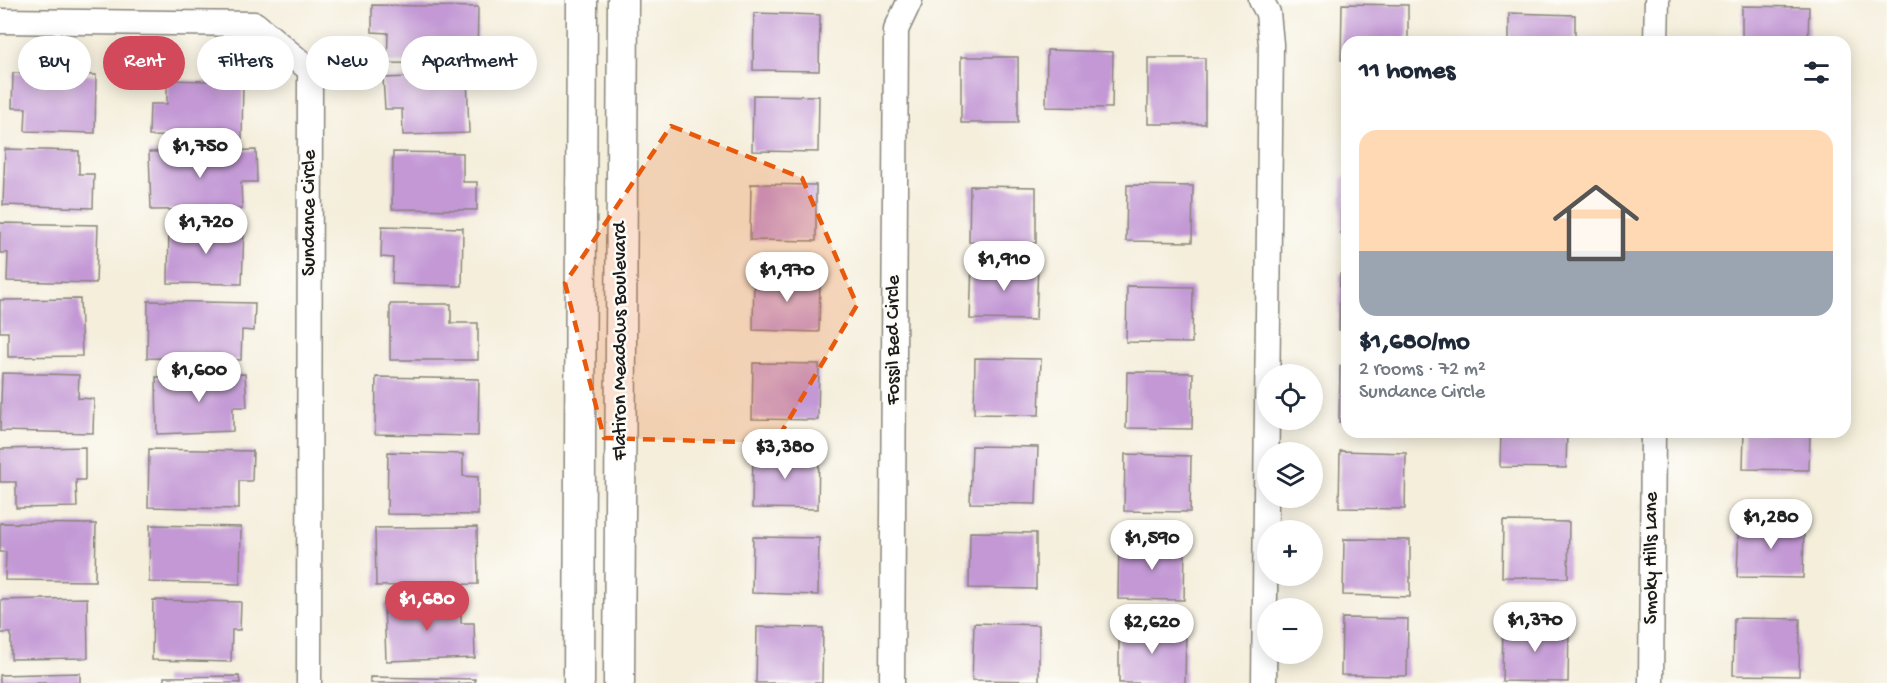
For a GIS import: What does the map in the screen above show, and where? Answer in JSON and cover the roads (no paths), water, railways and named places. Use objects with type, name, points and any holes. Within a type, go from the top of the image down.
[{"type":"street","name":"Flatiron Meadows Boulevard","points":[[579,683],[582,0]]},
{"type":"street","name":"Flatiron Meadows Boulevard","points":[[619,683],[623,0]]},
{"type":"street","name":"Fossil Bed Circle","points":[[892,683],[896,30],[910,0]]},
{"type":"street","points":[[1261,0],[1268,13],[1271,44],[1264,683]]},
{"type":"street","points":[[1656,36],[1657,0]]},
{"type":"street","name":"Sundance Circle","points":[[0,21],[255,24],[310,70],[309,683]]},
{"type":"street","name":"Smoky Hills Lane","points":[[1651,683],[1653,438]]}]
